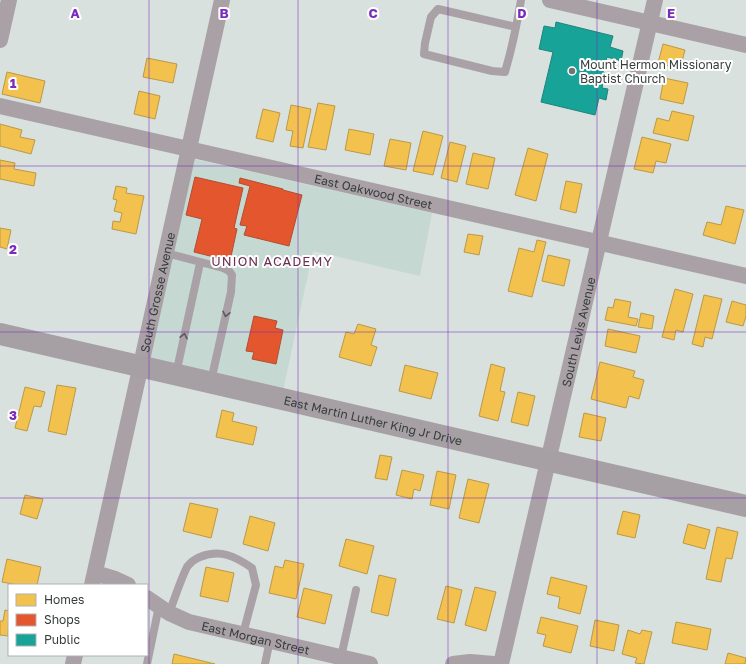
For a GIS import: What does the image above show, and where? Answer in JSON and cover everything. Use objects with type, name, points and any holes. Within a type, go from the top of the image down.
[{"type":"street","points":[[0,40],[9,0]]},
{"type":"street","name":"South Grosse Avenue","points":[[94,579],[222,0]]},
{"type":"street","points":[[550,0],[746,45]]},
{"type":"street","name":"South Levis Avenue","points":[[501,664],[655,0]]},
{"type":"street","name":"East Oakwood Street","points":[[0,106],[746,276]]},
{"type":"street","name":"East Martin Luther King Jr Drive","points":[[0,334],[746,506]]},
{"type":"street","points":[[94,579],[115,579],[126,584]]},
{"type":"street","name":"East Morgan Street","points":[[158,606],[189,622],[370,664]]},
{"type":"street","points":[[453,664],[470,662],[494,664]]},
{"type":"lane","points":[[516,27],[438,9],[431,17],[424,54],[492,71],[504,72],[510,55],[522,0]]},
{"type":"lane","points":[[166,253],[224,268],[232,275],[231,292],[211,383]]},
{"type":"lane","points":[[176,375],[200,263]]},
{"type":"lane","points":[[147,664],[158,606],[188,565],[197,558],[210,553],[225,554],[238,559],[252,568],[256,585],[243,634]]},
{"type":"lane","points":[[341,657],[356,590]]},
{"type":"lane","points":[[265,664],[270,640]]},
{"type":"shaded area","points":[[194,159],[432,213],[420,276],[313,251],[283,391],[150,359]]},
{"type":"building: Homes","points":[[663,44],[685,50],[680,69],[658,63]]},
{"type":"building: Homes","points":[[147,58],[177,64],[173,83],[143,77]]},
{"type":"building: Homes","points":[[7,72],[45,81],[40,103],[2,94]]},
{"type":"building: Homes","points":[[664,78],[688,83],[683,104],[660,99]]},
{"type":"building: Homes","points":[[139,91],[160,96],[155,119],[134,114]]},
{"type":"building: Homes","points":[[318,103],[335,106],[326,150],[308,147]]},
{"type":"building: Homes","points":[[291,105],[311,109],[303,148],[290,146],[293,131],[286,130]]},
{"type":"building: Homes","points":[[263,109],[280,113],[273,142],[256,138]]},
{"type":"building: Homes","points":[[672,111],[694,116],[688,141],[653,133],[657,118],[669,121]]},
{"type":"building: Homes","points":[[0,124],[22,130],[20,137],[35,140],[31,154],[0,146]]},
{"type":"building: Homes","points":[[349,129],[374,134],[370,155],[345,150]]},
{"type":"building: Homes","points":[[423,131],[443,136],[433,175],[413,171]]},
{"type":"building: Homes","points":[[642,137],[671,144],[666,163],[656,161],[653,173],[634,169]]},
{"type":"building: Homes","points":[[390,139],[411,143],[406,170],[384,166]]},
{"type":"building: Homes","points":[[450,142],[466,146],[457,182],[441,178]]},
{"type":"building: Homes","points":[[528,148],[548,154],[536,201],[515,195]]},
{"type":"building: Homes","points":[[473,153],[495,158],[488,189],[466,184]]},
{"type":"building: Homes","points":[[0,160],[15,163],[14,169],[36,173],[34,186],[0,179]]},
{"type":"building: Homes","points":[[566,181],[582,184],[576,213],[560,209]]},
{"type":"building: Homes","points":[[116,186],[127,188],[126,193],[144,196],[136,234],[112,229],[113,221],[120,222],[122,213],[114,211],[117,200],[113,199]]},
{"type":"building: Homes","points":[[726,206],[744,210],[735,244],[703,235],[707,222],[721,225]]},
{"type":"building: Homes","points":[[0,228],[11,230],[7,249],[0,247]]},
{"type":"building: Homes","points":[[468,234],[483,236],[479,255],[464,252]]},
{"type":"building: Homes","points":[[537,240],[546,242],[532,297],[508,291],[519,248],[534,252]]},
{"type":"building: Homes","points":[[548,255],[570,260],[564,286],[542,281]]},
{"type":"building: Homes","points":[[675,289],[693,294],[683,332],[676,330],[674,340],[662,337]]},
{"type":"building: Homes","points":[[704,295],[722,299],[712,339],[705,337],[703,347],[692,344]]},
{"type":"building: Homes","points":[[615,299],[631,302],[628,317],[638,319],[636,326],[605,320],[608,307],[613,308]]},
{"type":"building: Homes","points":[[732,301],[746,305],[746,316],[743,326],[726,322]]},
{"type":"building: Homes","points":[[641,313],[654,316],[652,329],[638,327]]},
{"type":"building: Homes","points":[[358,324],[376,329],[371,345],[377,347],[371,366],[339,357],[346,332],[354,334]]},
{"type":"building: Homes","points":[[608,329],[640,336],[636,353],[605,346]]},
{"type":"building: Homes","points":[[600,362],[635,371],[633,377],[644,380],[639,399],[629,396],[626,408],[591,399]]},
{"type":"building: Homes","points":[[491,364],[505,368],[500,391],[505,392],[498,421],[479,416]]},
{"type":"building: Homes","points":[[405,365],[438,373],[431,399],[399,391]]},
{"type":"building: Homes","points":[[57,385],[76,388],[66,435],[48,431]]},
{"type":"building: Homes","points":[[25,387],[45,392],[41,407],[34,406],[27,431],[15,428]]},
{"type":"building: Homes","points":[[518,392],[535,396],[528,426],[511,422]]},
{"type":"building: Homes","points":[[222,410],[234,413],[232,421],[257,427],[253,445],[216,437]]},
{"type":"building: Homes","points":[[584,413],[606,418],[601,441],[579,437]]},
{"type":"building: Homes","points":[[380,455],[392,457],[387,480],[375,478]]},
{"type":"building: Homes","points":[[402,470],[424,475],[420,491],[414,489],[412,499],[396,495]]},
{"type":"building: Homes","points":[[437,471],[456,475],[449,509],[430,505]]},
{"type":"building: Homes","points":[[468,479],[489,484],[479,523],[459,518]]},
{"type":"building: Homes","points":[[25,495],[43,499],[37,519],[20,514]]},
{"type":"building: Homes","points":[[190,503],[218,509],[211,538],[183,531]]},
{"type":"building: Homes","points":[[623,511],[640,515],[635,538],[617,534]]},
{"type":"building: Homes","points":[[250,516],[275,523],[268,551],[243,544]]},
{"type":"building: Homes","points":[[688,524],[710,530],[705,549],[683,543]]},
{"type":"building: Homes","points":[[717,527],[738,532],[732,559],[726,558],[721,582],[706,579]]},
{"type":"building: Homes","points":[[346,539],[374,546],[367,574],[339,566]]},
{"type":"building: Homes","points":[[7,559],[41,567],[37,584],[13,584],[2,582]]},
{"type":"building: Homes","points":[[285,560],[304,564],[296,599],[269,593],[275,566],[283,568]]},
{"type":"building: Homes","points":[[206,567],[234,573],[228,602],[200,596]]},
{"type":"building: Homes","points":[[379,575],[396,579],[388,616],[371,612]]},
{"type":"building: Homes","points":[[551,577],[587,586],[580,614],[558,608],[560,597],[547,594]]},
{"type":"building: Homes","points":[[446,586],[462,590],[454,623],[437,619]]},
{"type":"building: Homes","points":[[475,587],[496,592],[486,631],[465,625]]},
{"type":"building: Homes","points":[[304,588],[332,595],[325,624],[297,617]]},
{"type":"building: Homes","points":[[5,610],[8,611],[8,636],[0,635],[0,621],[3,621]]},
{"type":"building: Homes","points":[[541,617],[578,626],[571,653],[543,646],[546,635],[537,633]]},
{"type":"building: Homes","points":[[595,620],[619,625],[614,651],[590,646]]},
{"type":"building: Homes","points":[[676,622],[711,629],[707,650],[672,643]]},
{"type":"building: Homes","points":[[628,630],[640,634],[642,630],[652,632],[644,664],[635,663],[637,658],[622,654]]},
{"type":"building: Homes","points":[[728,653],[746,658],[745,664],[725,664]]},
{"type":"building: Homes","points":[[174,654],[215,664],[172,664]]},
{"type":"building: Shops","points":[[195,177],[243,188],[234,228],[237,229],[230,261],[194,252],[202,219],[186,215]]},
{"type":"building: Shops","points":[[240,178],[302,195],[289,246],[244,235],[247,226],[240,225],[250,186],[239,183]]},
{"type":"building: Shops","points":[[254,316],[277,321],[275,328],[283,330],[276,364],[252,359],[254,352],[246,351]]},
{"type":"building: Public","points":[[556,22],[613,36],[610,47],[623,51],[621,61],[607,57],[603,72],[605,73],[602,88],[608,89],[606,100],[599,98],[595,115],[541,102],[553,52],[539,49],[544,26],[555,28]]},
{"type":"place","name":"Mount Hermon Missionary Baptist Church","points":[[572,71]]},
{"type":"district","name":"UNION ACADEMY","points":[[272,261]]}]
